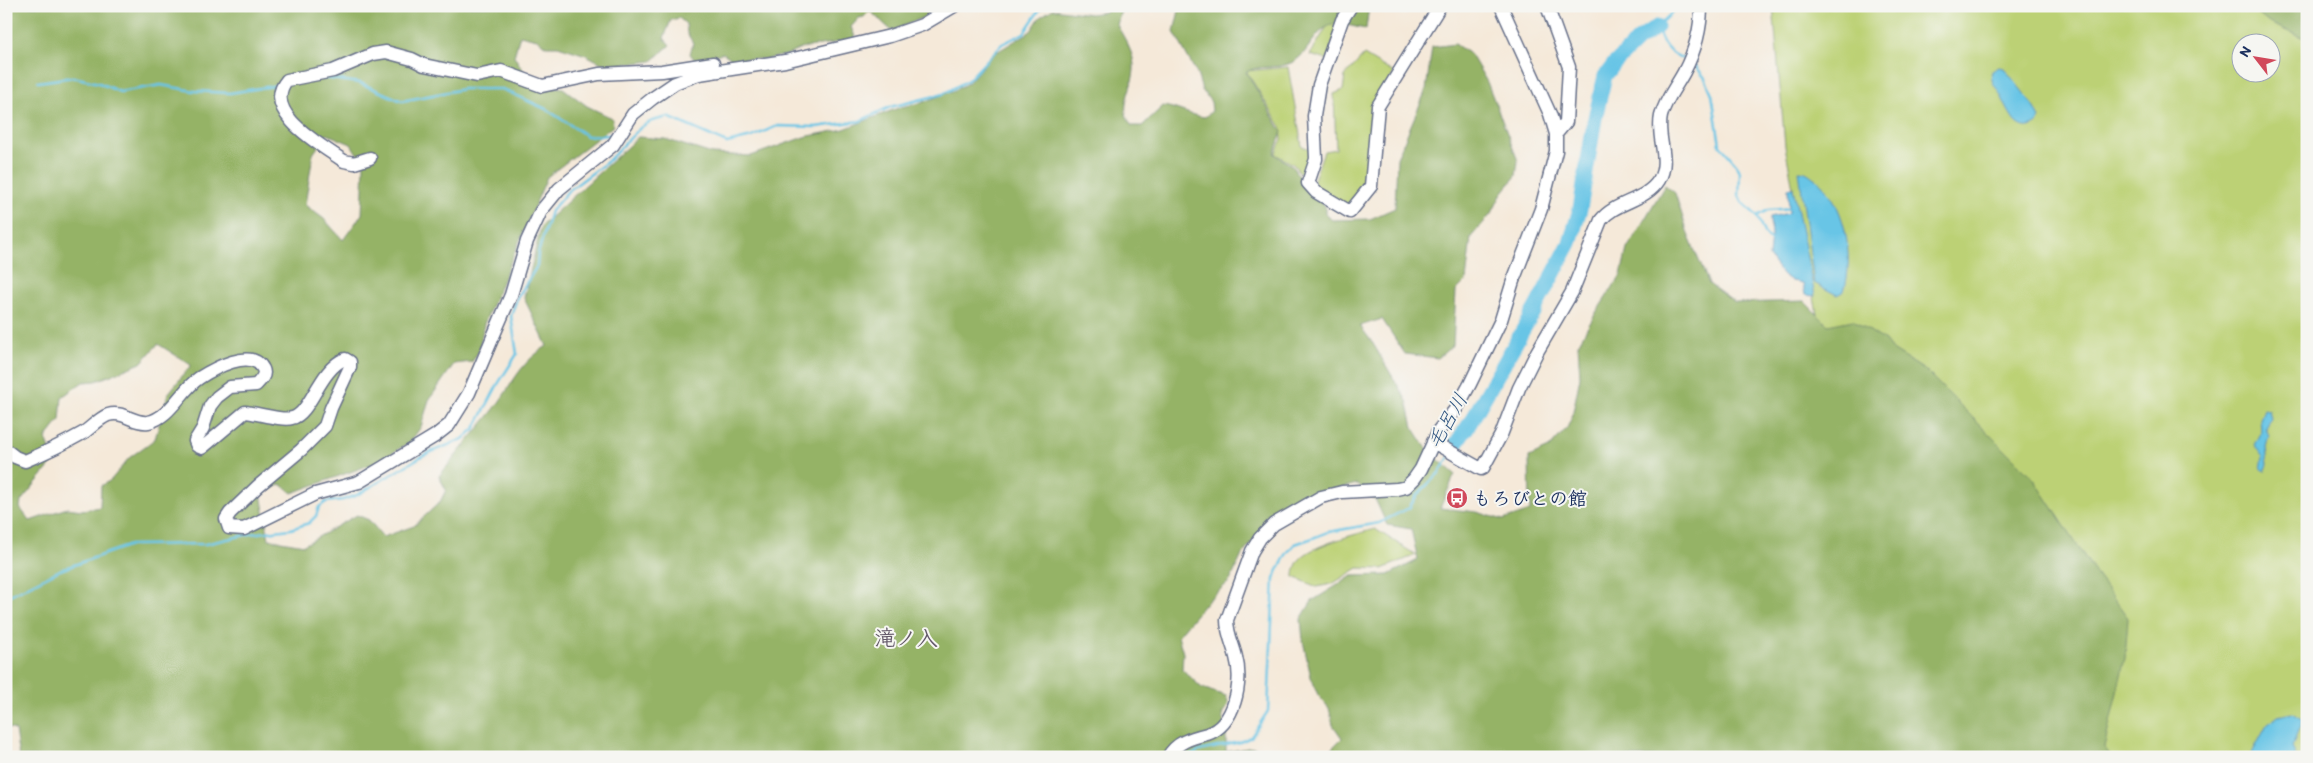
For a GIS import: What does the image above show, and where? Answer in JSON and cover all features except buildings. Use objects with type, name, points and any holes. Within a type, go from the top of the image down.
[{"type":"street","points":[[6,450],[15,457],[25,461],[83,433],[106,416],[116,414],[147,422],[162,417],[199,378],[231,362],[250,358],[254,360],[262,367],[264,372],[263,378],[256,385],[230,386],[217,397],[210,406],[203,428],[196,441],[198,446],[202,448],[245,412],[289,419],[300,414],[323,378],[338,362],[345,359],[350,362],[350,367],[333,402],[325,426],[230,513],[226,519],[226,524],[229,528],[244,529],[315,494],[358,482],[435,436],[449,425],[460,409],[504,310],[537,219],[552,196],[613,145],[633,114],[653,98],[668,87],[690,77],[732,68],[804,57],[890,36],[922,25],[954,6]]},
{"type":"street","points":[[1351,6],[1342,20],[1319,85],[1314,116],[1316,159],[1308,183],[1316,192],[1350,212],[1371,186],[1378,106],[1440,6]]},
{"type":"street","points":[[1168,757],[1178,745],[1190,738],[1212,732],[1220,726],[1227,719],[1233,705],[1238,676],[1237,658],[1227,628],[1227,620],[1252,551],[1260,538],[1288,515],[1321,497],[1342,492],[1382,491],[1406,487],[1421,469],[1470,384],[1501,320],[1514,280],[1542,209],[1556,151],[1556,134],[1550,114],[1501,6]]},
{"type":"street","points":[[1435,443],[1481,469],[1484,468],[1501,435],[1519,388],[1537,352],[1572,292],[1601,220],[1607,212],[1653,188],[1660,178],[1665,165],[1659,137],[1660,120],[1669,96],[1694,52],[1698,38],[1701,6]]},
{"type":"street","points":[[1550,8],[1569,67],[1566,122],[1556,134]]},
{"type":"street","points":[[370,158],[354,163],[344,162],[286,116],[279,98],[279,92],[287,80],[333,71],[373,54],[386,52],[412,59],[424,65],[476,76],[501,71],[542,86],[598,74],[662,71],[720,62],[729,64],[732,68]]},
{"type":"green space","points":[[6,6],[941,6],[936,12],[892,31],[870,11],[864,17],[859,18],[851,27],[856,39],[803,48],[787,55],[767,59],[732,59],[723,53],[695,60],[690,54],[693,43],[687,33],[686,24],[679,18],[671,20],[664,38],[670,45],[652,61],[607,66],[586,55],[558,46],[546,46],[537,39],[520,35],[514,56],[532,84],[563,88],[587,106],[612,118],[613,126],[547,177],[484,324],[479,351],[472,362],[454,364],[429,400],[421,427],[410,442],[378,462],[292,493],[281,484],[261,494],[269,539],[304,545],[357,515],[369,520],[383,537],[414,526],[440,502],[446,490],[439,476],[491,413],[522,369],[537,353],[547,346],[524,298],[541,226],[638,137],[665,139],[712,154],[751,156],[804,137],[844,129],[901,107],[921,103],[955,90],[968,83],[992,55],[1031,31],[1040,17],[1053,9],[1090,14],[1105,12],[1108,6],[1137,6],[1121,10],[1117,25],[1134,63],[1133,77],[1126,105],[1128,119],[1132,126],[1142,126],[1163,106],[1205,117],[1212,111],[1211,102],[1202,90],[1197,74],[1174,32],[1180,6],[1369,6],[1366,29],[1341,24],[1330,26],[1317,35],[1296,60],[1288,64],[1256,68],[1246,72],[1282,132],[1274,154],[1291,165],[1314,197],[1325,205],[1325,213],[1332,220],[1370,219],[1395,208],[1397,158],[1426,90],[1432,47],[1455,44],[1471,55],[1487,82],[1518,161],[1516,176],[1502,193],[1492,213],[1471,237],[1466,281],[1456,291],[1453,345],[1438,358],[1405,354],[1382,319],[1360,326],[1372,342],[1407,401],[1413,427],[1429,452],[1455,474],[1440,508],[1477,512],[1503,520],[1530,511],[1529,457],[1549,448],[1567,428],[1572,417],[1580,377],[1578,344],[1621,275],[1627,249],[1665,185],[1675,193],[1689,237],[1709,284],[1735,303],[1804,301],[1828,325],[1853,320],[1885,341],[1891,349],[1926,371],[2034,479],[2094,571],[2128,618],[2125,658],[2104,748],[2111,757],[1316,757],[1325,755],[1342,738],[1333,725],[1329,708],[1318,695],[1311,677],[1303,641],[1301,619],[1312,601],[1352,576],[1388,575],[1418,560],[1411,529],[1387,525],[1376,501],[1357,484],[1321,493],[1293,505],[1265,526],[1242,555],[1230,581],[1208,600],[1178,636],[1183,653],[1182,669],[1202,688],[1226,696],[1229,704],[1222,714],[1226,734],[1226,752],[1253,747],[1293,757],[19,757],[15,730],[6,727]],"holes":[[[327,134],[351,144],[364,165],[362,214],[343,240],[324,219],[305,205],[313,154]],[[158,344],[191,365],[168,394],[155,439],[129,458],[111,480],[101,486],[100,507],[82,510],[67,508],[30,521],[20,508],[21,501],[54,461],[46,438],[60,420],[62,397],[83,382],[96,381],[141,363]]]},
{"type":"green space","points":[[1773,6],[2307,6],[2307,757],[2110,757],[2097,748],[1819,324],[1785,146]]},
{"type":"green space","points":[[2248,6],[2307,6],[2307,39],[2269,23]]},
{"type":"green space","points":[[1329,23],[1338,26],[1327,60],[1310,55]]},
{"type":"green space","points":[[1364,55],[1394,73],[1374,105],[1369,185],[1350,209],[1317,190],[1313,182],[1324,151],[1336,149],[1334,94],[1343,90],[1345,76]]},
{"type":"green space","points":[[1288,67],[1302,146],[1315,151],[1307,182],[1293,164],[1275,154],[1282,139],[1281,127],[1246,71]]},
{"type":"green space","points":[[1375,529],[1416,555],[1382,569],[1358,568],[1332,584],[1317,587],[1294,577],[1297,563],[1314,549]]},
{"type":"water","points":[[1999,67],[2004,68],[2034,106],[2040,118],[2036,124],[2026,127],[2021,126],[2009,112],[1991,75],[1992,71]]},
{"type":"water","points":[[1799,171],[1808,173],[1824,186],[1840,213],[1845,229],[1848,261],[1847,277],[1844,291],[1837,295],[1814,283]]},
{"type":"water","points":[[1788,188],[1793,188],[1815,296],[1805,295],[1803,283],[1792,281],[1783,275],[1769,257],[1770,217],[1789,213]]},
{"type":"water","points":[[2264,409],[2269,410],[2271,418],[2266,428],[2269,436],[2266,447],[2268,465],[2265,471],[2261,469],[2263,457],[2254,445],[2261,431],[2260,419]]},
{"type":"water","points":[[2292,713],[2303,720],[2292,746],[2296,757],[2250,757],[2267,725],[2278,716]]},
{"type":"waterway","points":[[6,597],[60,570],[130,545],[205,544],[250,534],[291,529],[309,523],[316,516],[319,507],[326,502],[343,500],[357,495],[424,455],[463,439],[475,428],[498,384],[517,354],[511,316],[517,298],[537,266],[538,253],[551,211],[568,191],[607,162],[641,127],[652,121],[668,117],[727,143],[752,137],[777,126],[816,127],[860,121],[890,107],[943,94],[968,80],[1002,44],[1024,33],[1042,6]]},
{"type":"waterway","points":[[1674,6],[1673,12],[1657,27],[1666,48],[1685,59]]},
{"type":"waterway","name":"毛呂川","points":[[1456,444],[1470,423],[1536,307],[1570,243],[1580,209],[1595,118],[1605,76],[1638,40],[1657,27]]},
{"type":"waterway","points":[[1694,64],[1705,78],[1712,94],[1720,145],[1737,165],[1740,172],[1739,196],[1742,202],[1757,216],[1764,233],[1773,243]]},
{"type":"waterway","points":[[38,82],[73,77],[99,83],[120,92],[161,85],[194,91],[230,93],[279,85]]},
{"type":"waterway","points":[[324,78],[360,83],[402,101],[463,89],[502,89],[546,109],[587,136],[613,135]]},
{"type":"waterway","points":[[1757,216],[1768,210],[1792,208]]},
{"type":"waterway","name":"毛呂川","points":[[1188,757],[1199,751],[1240,742],[1251,737],[1268,711],[1274,578],[1287,553],[1295,544],[1328,532],[1379,523],[1409,508],[1417,495],[1439,473],[1450,456]]},
{"type":"place","name":"もろびとの館","points":[[1457,498]]},
{"type":"district","name":"滝ノ入","points":[[906,638]]}]
